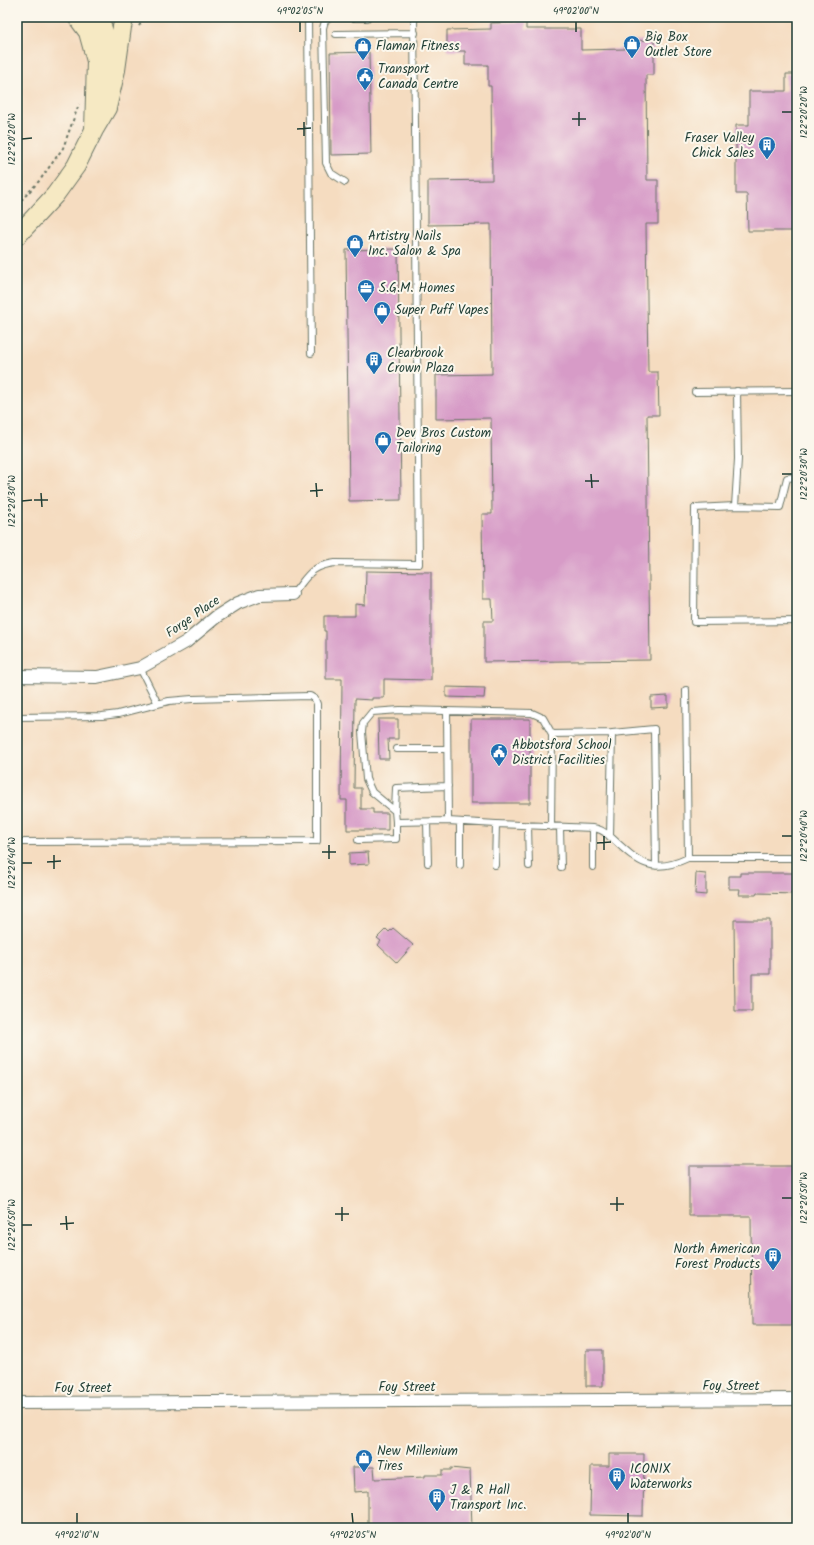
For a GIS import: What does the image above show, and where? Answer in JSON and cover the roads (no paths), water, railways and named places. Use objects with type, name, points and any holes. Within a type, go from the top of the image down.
[{"type":"main road","points":[[77,17],[88,32],[96,61],[94,130]]},
{"type":"main road","points":[[94,130],[106,62],[103,26],[100,17]]},
{"type":"main road","points":[[17,236],[55,195],[72,172],[94,130],[108,108],[116,70],[122,27],[132,22]]},
{"type":"street","name":"Forge Place","points":[[17,676],[97,677],[140,668],[186,642],[216,617],[238,603],[259,595],[293,594]]},
{"type":"street","name":"Foy Street","points":[[17,1402],[797,1399]]},
{"type":"lane","points":[[308,17],[311,354]]},
{"type":"lane","points":[[293,594],[310,572],[322,565],[335,563],[419,564],[414,17]]},
{"type":"lane","points":[[345,182],[331,173],[326,163],[323,28],[325,21],[330,18],[367,18]]},
{"type":"lane","points":[[336,34],[415,33]]},
{"type":"lane","points":[[695,392],[797,390]]},
{"type":"lane","points":[[734,506],[738,459],[737,391]]},
{"type":"lane","points":[[797,477],[788,478],[780,507],[734,506],[694,508],[694,622],[797,621]]},
{"type":"lane","points":[[140,668],[158,704]]},
{"type":"lane","points":[[17,676],[17,718],[102,716],[158,704],[192,699],[310,696],[316,699],[317,704],[317,841],[17,842]]},
{"type":"lane","points":[[686,690],[688,858]]},
{"type":"lane","points":[[395,811],[372,792],[366,779],[362,723],[372,712],[400,710],[532,712],[543,718],[552,734],[551,827]]},
{"type":"lane","points":[[447,711],[448,821]]},
{"type":"lane","points":[[552,734],[612,733],[654,729],[656,866]]},
{"type":"lane","points":[[610,837],[612,733]]},
{"type":"lane","points":[[397,749],[447,749]]},
{"type":"lane","points":[[358,840],[396,839],[396,788],[448,786]]},
{"type":"lane","points":[[396,822],[448,821],[600,829],[631,855],[646,865],[656,866],[676,864],[688,858],[797,858]]},
{"type":"lane","points":[[427,822],[428,863]]},
{"type":"lane","points":[[460,822],[460,866]]},
{"type":"lane","points":[[495,865],[496,824]]},
{"type":"lane","points":[[528,825],[528,866]]},
{"type":"lane","points":[[560,828],[561,867]]},
{"type":"lane","points":[[593,867],[594,828]]},
{"type":"place","name":"Big Box Outlet Store","points":[[632,59]]},
{"type":"place","name":"Flaman Fitness","points":[[363,61]]},
{"type":"place","name":"Transport Canada Centre","points":[[365,91]]},
{"type":"place","name":"Fraser Valley Chick Sales","points":[[767,160]]},
{"type":"place","name":"Artistry Nails Inc. Salon & Spa","points":[[355,258]]},
{"type":"place","name":"S.G.M. Homes","points":[[366,303]]},
{"type":"place","name":"Super Puff Vapes","points":[[382,325]]},
{"type":"place","name":"Clearbrook Crown Plaza","points":[[374,375]]},
{"type":"place","name":"Dev Bros Custom Tailoring","points":[[383,455]]},
{"type":"place","name":"Abbotsford School District Facilities","points":[[499,767]]},
{"type":"place","name":"North American Forest Products","points":[[773,1271]]},
{"type":"place","name":"New Millenium Tires","points":[[364,1473]]},
{"type":"place","name":"ICONIX Waterworks","points":[[617,1491]]},
{"type":"place","name":"J & R Hall Transport Inc.","points":[[437,1512]]}]
